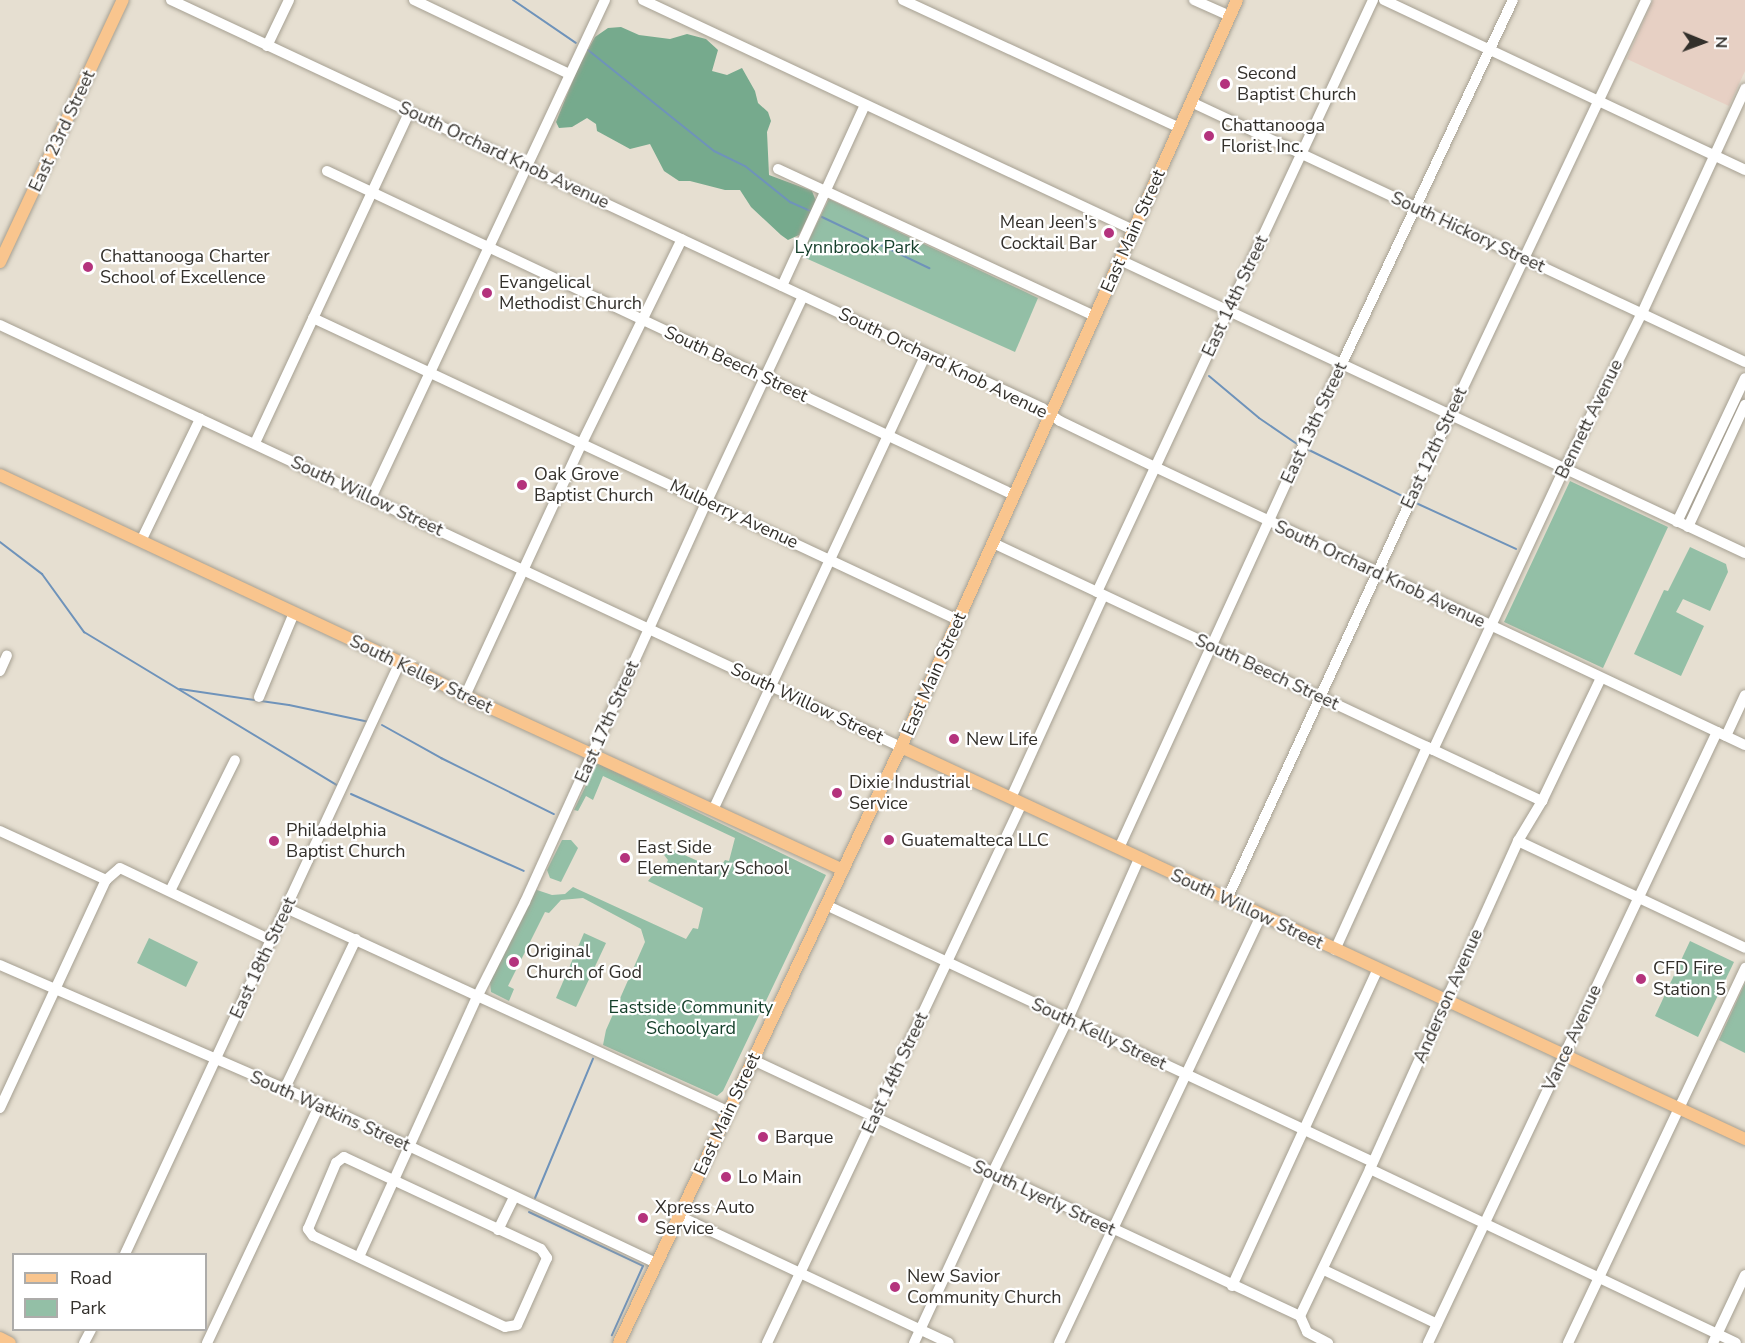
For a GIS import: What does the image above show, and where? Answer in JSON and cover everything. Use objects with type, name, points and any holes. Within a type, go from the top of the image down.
[{"type":"main road","name":"East 23rd Street","points":[[0,261],[123,0]]},
{"type":"main road","name":"East Main Street","points":[[619,1343],[902,747],[1237,0]]},
{"type":"main road","name":"South Kelley Street","points":[[0,475],[400,662],[465,696],[843,870]]},
{"type":"main road","name":"South Willow Street","points":[[902,747],[1745,1139]]},
{"type":"main road","points":[[0,1338],[10,1343]]},
{"type":"street","name":"South Orchard Knob Avenue","points":[[171,0],[1042,408],[1155,467],[1745,745]]},
{"type":"street","points":[[267,46],[289,0]]},
{"type":"street","points":[[414,0],[569,74]]},
{"type":"street","points":[[371,498],[605,0]]},
{"type":"street","points":[[642,0],[1134,230]]},
{"type":"street","points":[[1194,0],[1230,16]]},
{"type":"street","name":"East 14th Street","points":[[767,1343],[947,962],[1017,801],[1100,594],[1155,467],[1374,0]]},
{"type":"street","points":[[1384,0],[1745,170]]},
{"type":"street","name":"East 13th Street","points":[[1119,848],[1268,521],[1513,0]]},
{"type":"street","name":"East 12th Street","points":[[1227,898],[1450,415],[1646,0]]},
{"type":"street","points":[[910,2],[1180,128]]},
{"type":"street","name":"Bennett Avenue","points":[[1335,950],[1564,469],[1642,313],[1745,89]]},
{"type":"street","name":"South Hickory Street","points":[[1191,102],[1745,362]]},
{"type":"street","points":[[782,286],[865,105]]},
{"type":"street","points":[[255,443],[410,111]]},
{"type":"street","points":[[778,169],[1095,316]]},
{"type":"street","name":"South Beech Street","points":[[327,171],[1014,495]]},
{"type":"street","points":[[465,696],[525,571],[582,443],[682,239]]},
{"type":"street","points":[[1120,260],[1745,553]]},
{"type":"street","name":"East 17th Street","points":[[360,1257],[478,995],[525,902],[648,629],[803,296]]},
{"type":"street","name":"Mulberry Avenue","points":[[313,318],[958,620]]},
{"type":"street","name":"South Willow Street","points":[[0,325],[902,747]]},
{"type":"street","points":[[713,810],[926,354]]},
{"type":"street","points":[[1677,522],[1745,378]]},
{"type":"street","points":[[1688,527],[1745,405]]},
{"type":"street","points":[[141,541],[200,419]]},
{"type":"street","name":"South Beech Street","points":[[993,543],[1542,801]]},
{"type":"street","points":[[259,698],[294,613]]},
{"type":"street","points":[[0,671],[7,655]]},
{"type":"street","name":"East 18th Street","points":[[125,1253],[400,662]]},
{"type":"street","name":"Anderson Avenue","points":[[1300,1316],[1324,1270],[1518,841],[1542,801],[1601,678]]},
{"type":"street","name":"Vance Avenue","points":[[1428,1343],[1638,899],[1721,734],[1745,695]]},
{"type":"street","points":[[170,891],[236,760]]},
{"type":"street","points":[[0,831],[106,880]]},
{"type":"street","points":[[1518,841],[1745,948]]},
{"type":"street","points":[[914,1343],[992,1174],[1068,1019],[1139,859]]},
{"type":"street","points":[[0,1108],[106,880],[120,868],[271,940]]},
{"type":"street","name":"South Kelly Street","points":[[826,905],[1305,1131],[1484,1224],[1599,1278],[1715,1338],[1736,1343]]},
{"type":"street","points":[[286,908],[729,1112]]},
{"type":"street","points":[[1059,1343],[1261,915]]},
{"type":"street","points":[[285,1088],[356,939]]},
{"type":"street","name":"South Watkins Street","points":[[0,965],[285,1088],[657,1263]]},
{"type":"street","points":[[1568,1343],[1745,968]]},
{"type":"street","points":[[1232,1286],[1378,969]]},
{"type":"street","name":"South Lyerly Street","points":[[753,1060],[992,1174],[1300,1316],[1307,1332],[1328,1343]]},
{"type":"street","points":[[207,1343],[320,1104]]},
{"type":"street","points":[[344,1157],[393,1182],[541,1249],[547,1258],[517,1325],[505,1327],[312,1236],[308,1229],[336,1163],[344,1157]]},
{"type":"street","points":[[498,1230],[514,1197]]},
{"type":"street","points":[[679,1216],[949,1343]]},
{"type":"street","points":[[1324,1270],[1437,1323]]},
{"type":"street","points":[[1715,1338],[1745,1275]]},
{"type":"shaded area","points":[[1653,0],[1745,0],[1745,71],[1729,106],[1627,59]]},
{"type":"green space","points":[[621,27],[639,35],[670,39],[687,34],[706,39],[718,50],[712,71],[727,75],[742,68],[755,91],[758,103],[768,112],[771,121],[767,132],[769,175],[812,191],[816,201],[799,235],[788,240],[781,235],[751,207],[740,190],[725,190],[690,181],[679,181],[664,171],[650,144],[630,149],[597,131],[596,124],[587,118],[572,127],[559,128],[556,122],[578,68],[595,37],[608,28]]},
{"type":"green space","name":"Lynnbrook Park","points":[[829,199],[1038,298],[1015,352],[801,256]]},
{"type":"green space","points":[[1570,481],[1668,527],[1603,668],[1504,622]]},
{"type":"green space","points":[[1690,547],[1726,564],[1728,572],[1710,611],[1683,599],[1676,612],[1704,626],[1681,676],[1634,654],[1664,590],[1668,591]]},
{"type":"green space","name":"Eastside Community Schoolyard","points":[[597,763],[826,875],[723,1091],[717,1096],[603,1045],[606,1030],[645,942],[641,929],[583,898],[561,900],[549,913],[545,912],[508,986],[514,989],[509,1001],[491,992],[490,982],[534,889],[552,895],[565,894],[573,887],[686,939],[693,928],[698,929],[703,908],[648,881],[657,870],[662,873],[668,860],[661,851],[662,845],[718,870],[725,860],[729,861],[735,838],[603,776],[593,800],[586,796],[578,811],[574,810]]},
{"type":"green space","points":[[562,840],[571,840],[578,848],[561,882],[550,878],[547,870]]},
{"type":"green space","points":[[584,933],[606,943],[576,1007],[556,998]]},
{"type":"green space","points":[[149,938],[198,962],[186,987],[137,963]]},
{"type":"green space","points":[[1690,941],[1734,962],[1698,1037],[1655,1016]]},
{"type":"green space","points":[[1745,983],[1745,1053],[1719,1040]]},
{"type":"waterway","points":[[513,0],[576,43]]},
{"type":"waterway","points":[[588,50],[714,151],[745,166],[790,202],[810,211]]},
{"type":"waterway","points":[[822,217],[929,268]]},
{"type":"waterway","points":[[1209,376],[1259,418],[1297,444]]},
{"type":"waterway","points":[[1309,450],[1404,497]]},
{"type":"waterway","points":[[1416,503],[1516,549]]},
{"type":"waterway","points":[[0,542],[42,574],[84,632],[340,787]]},
{"type":"waterway","points":[[180,689],[289,705],[369,722]]},
{"type":"waterway","points":[[382,725],[441,758],[554,814]]},
{"type":"waterway","points":[[351,794],[524,871]]},
{"type":"waterway","points":[[535,1198],[593,1059]]},
{"type":"waterway","points":[[529,1212],[643,1266],[612,1335]]},
{"type":"place","name":"Second Baptist Church","points":[[1225,84]]},
{"type":"place","name":"Chattanooga Florist Inc.","points":[[1209,136]]},
{"type":"place","name":"Mean Jeen's Cocktail Bar","points":[[1109,233]]},
{"type":"place","name":"Chattanooga Charter School of Excellence","points":[[88,267]]},
{"type":"place","name":"Evangelical Methodist Church","points":[[487,293]]},
{"type":"place","name":"Oak Grove Baptist Church","points":[[522,485]]},
{"type":"place","name":"New Life","points":[[954,739]]},
{"type":"place","name":"Dixie Industrial Service","points":[[837,793]]},
{"type":"place","name":"Guatemalteca LLC","points":[[889,840]]},
{"type":"place","name":"Philadelphia Baptist Church","points":[[274,841]]},
{"type":"place","name":"East Side Elementary School","points":[[625,858]]},
{"type":"place","name":"Original Church of God","points":[[514,962]]},
{"type":"place","name":"CFD Fire Station 5","points":[[1641,979]]},
{"type":"place","name":"Barque","points":[[763,1137]]},
{"type":"place","name":"Lo Main","points":[[726,1177]]},
{"type":"place","name":"Xpress Auto Service","points":[[643,1218]]},
{"type":"place","name":"New Savior Community Church","points":[[895,1287]]}]
